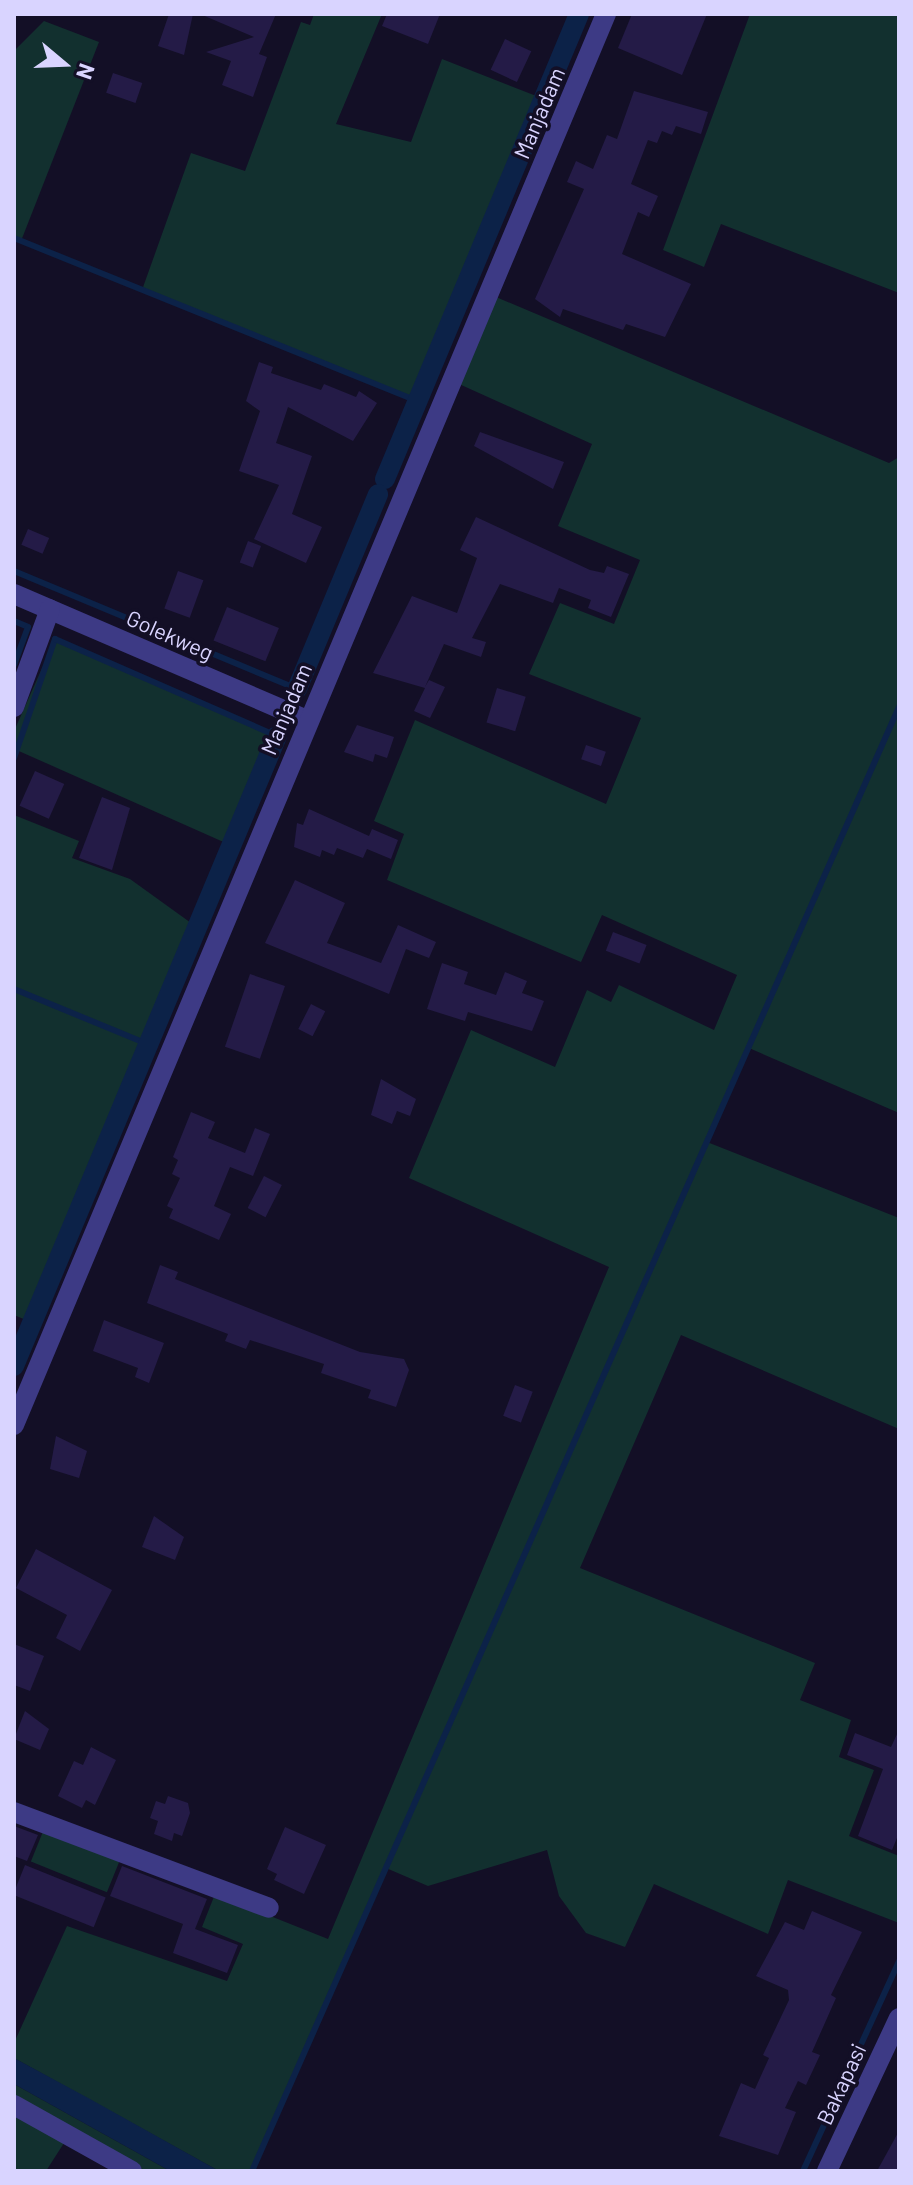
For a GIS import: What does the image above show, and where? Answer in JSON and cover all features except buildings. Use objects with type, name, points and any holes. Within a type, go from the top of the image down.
[{"type":"street","name":"Manjadam","points":[[14,1425],[306,720],[606,14]]},
{"type":"street","name":"Golekweg","points":[[14,594],[306,720]]},
{"type":"street","points":[[14,707],[50,609]]},
{"type":"street","points":[[14,1812],[269,1908]]},
{"type":"street","name":"Bakapasi","points":[[827,2171],[899,2018]]},
{"type":"street","points":[[14,2105],[132,2171]]},
{"type":"green space","points":[[314,14],[382,14],[336,124],[411,142],[442,59],[544,99],[419,402],[142,290],[191,153],[245,171],[301,22],[310,25]]},
{"type":"green space","points":[[750,14],[899,14],[899,293],[721,224],[704,267],[663,250]]},
{"type":"green space","points":[[44,21],[99,42],[21,241],[14,238],[14,51]]},
{"type":"green space","points":[[496,297],[889,463],[899,457],[899,1113],[749,1048],[707,1142],[899,1218],[899,1429],[681,1335],[580,1568],[815,1663],[800,1700],[851,1720],[839,1757],[874,1770],[849,1836],[899,1856],[899,1923],[788,1880],[768,1934],[654,1884],[625,1947],[586,1933],[559,1896],[547,1850],[428,1886],[386,1868],[252,2171],[219,2171],[14,2058],[14,2043],[67,1926],[227,1981],[243,1944],[202,1927],[215,1894],[328,1939],[609,1267],[409,1178],[471,1030],[555,1067],[587,990],[611,1002],[619,985],[714,1030],[737,975],[602,915],[581,962],[387,880],[404,834],[374,821],[415,720],[606,804],[641,718],[529,674],[560,603],[614,624],[640,560],[558,526],[592,444],[459,384]]},
{"type":"green space","points":[[55,639],[276,737],[228,844],[14,749],[14,731]]},
{"type":"green space","points":[[14,815],[79,841],[72,858],[130,879],[198,928],[33,1323],[14,1315]]},
{"type":"green space","points":[[44,1829],[120,1860],[107,1892],[31,1861]]},
{"type":"green space","points":[[14,2084],[170,2171],[146,2171],[14,2098]]},
{"type":"green space","points":[[14,2115],[64,2143],[46,2171],[14,2171]]},
{"type":"water","points":[[14,2058],[219,2171],[170,2171],[14,2084]]},
{"type":"waterway","points":[[385,479],[579,14]]},
{"type":"waterway","points":[[14,238],[419,402]]},
{"type":"waterway","points":[[297,689],[378,494]]},
{"type":"waterway","points":[[14,571],[297,689]]},
{"type":"waterway","points":[[14,621],[28,627],[14,665]]},
{"type":"waterway","points":[[14,758],[55,639],[277,736]]},
{"type":"waterway","points":[[252,2171],[899,707]]},
{"type":"waterway","points":[[14,1366],[277,736]]},
{"type":"waterway","points":[[14,989],[150,1045]]},
{"type":"waterway","points":[[803,2171],[899,1961]]}]
